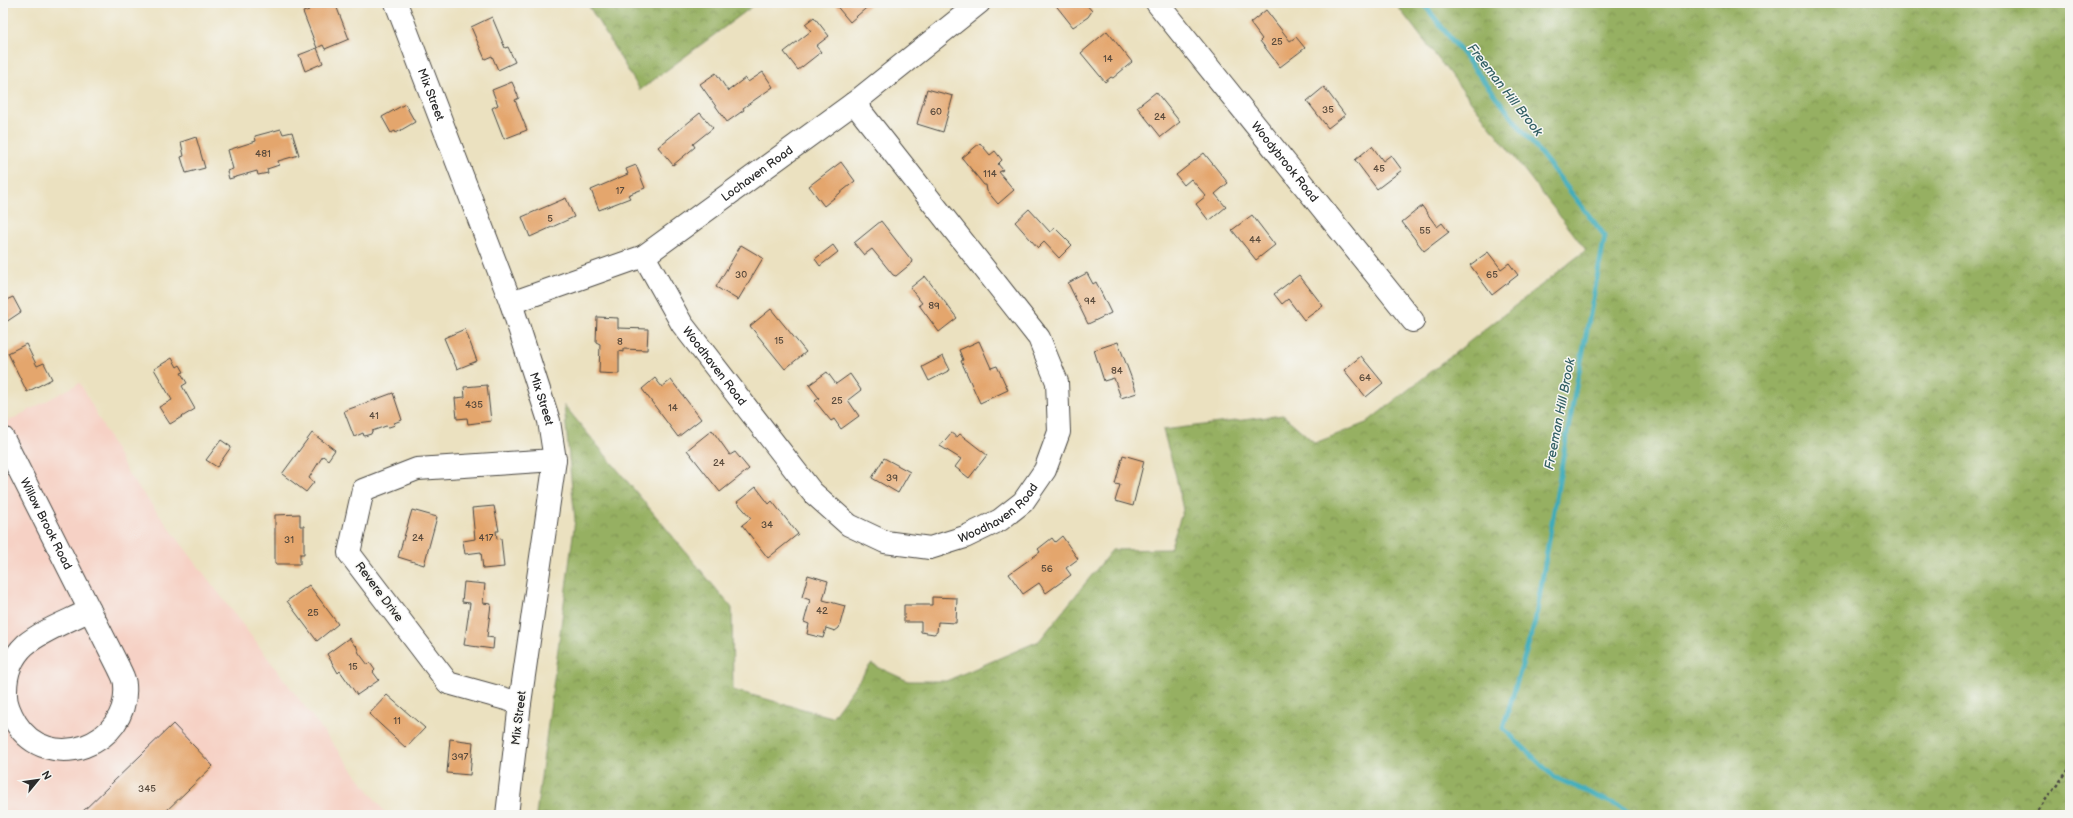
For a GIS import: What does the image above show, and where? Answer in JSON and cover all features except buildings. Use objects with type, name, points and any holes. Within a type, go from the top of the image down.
[{"type":"street","name":"Mix Street","points":[[396,3],[511,303],[549,421],[555,460],[520,703],[507,815]]},
{"type":"street","name":"Lochaven Road","points":[[511,303],[644,256],[854,103],[979,3]]},
{"type":"street","name":"Woodybrook Road","points":[[1157,3],[1413,321]]},
{"type":"street","name":"Woodhaven Road","points":[[644,256],[682,324],[812,492],[849,525],[885,542],[930,548],[965,537],[1000,520],[1023,502],[1045,470],[1059,432],[1057,382],[1039,338],[854,103]]},
{"type":"street","name":"Willow Brook Road","points":[[3,438],[90,610],[119,668],[125,684],[124,701],[120,715],[112,728],[100,739],[86,747],[68,750],[50,748],[34,741],[20,729],[10,713],[6,695],[8,674],[17,655],[26,645],[38,636],[90,610]]},
{"type":"street","name":"Revere Drive","points":[[520,703],[448,683],[349,553],[364,490],[417,469],[555,460]]},
{"type":"path","points":[[2034,815],[2070,768]]},
{"type":"shaded area","points":[[80,383],[129,475],[387,815],[3,815],[3,424]]},
{"type":"green space","points":[[587,3],[757,3],[640,90]]},
{"type":"green space","points":[[1395,3],[2070,3],[2070,815],[536,815],[575,520],[564,405],[732,608],[733,690],[832,717],[871,664],[908,681],[946,681],[1039,641],[1112,550],[1170,549],[1183,510],[1176,476],[1163,430],[1283,415],[1315,443],[1366,423],[1586,250]]},
{"type":"waterway","name":"Freeman Hill Brook","points":[[1423,3],[1605,236],[1567,434],[1535,622],[1503,728],[1554,777],[1632,812],[1635,815]]}]
